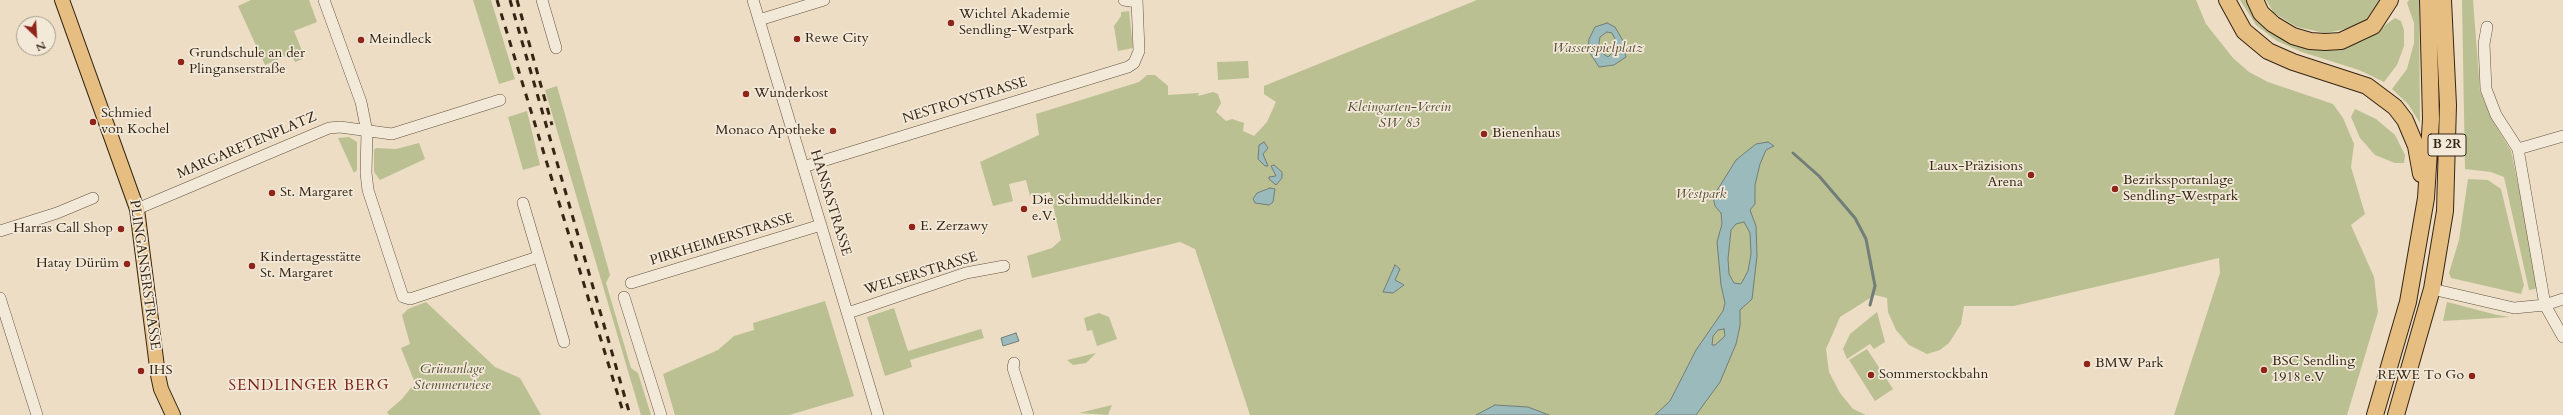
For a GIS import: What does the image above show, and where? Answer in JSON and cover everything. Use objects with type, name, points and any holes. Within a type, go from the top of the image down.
[{"type":"highway","points":[[2227,0],[2244,31],[2268,51],[2294,62],[2367,86],[2394,107],[2405,120],[2416,146],[2421,189],[2426,198]]},
{"type":"highway","points":[[2255,0],[2262,13],[2273,24],[2292,36],[2310,41],[2325,42],[2341,41],[2373,26],[2390,0]]},
{"type":"highway","name":"B 2R","points":[[2375,415],[2408,302],[2426,198],[2431,119],[2428,0]]},
{"type":"highway","name":"B 2R","points":[[2396,415],[2432,289],[2445,211],[2447,160],[2447,69],[2442,0]]},
{"type":"main road","name":"PLINGANSERSTRASSE","points":[[62,0],[137,209],[160,389],[173,415]]},
{"type":"street","points":[[324,0],[361,102],[367,132],[366,173],[368,190],[401,295],[405,299],[538,257]]},
{"type":"street","points":[[542,0],[556,48]]},
{"type":"street","name":"HANSASTRASSE","points":[[753,0],[878,415]]},
{"type":"street","points":[[759,20],[824,0]]},
{"type":"street","points":[[1124,0],[1137,1]]},
{"type":"street","name":"NESTROYSTRASSE","points":[[803,167],[1118,71],[1134,62],[1139,51],[1137,1]]},
{"type":"street","points":[[2487,27],[2484,44],[2486,89],[2496,115],[2518,149],[2545,305],[2563,337]]},
{"type":"street","name":"MARGARETENPLATZ","points":[[137,209],[329,128],[340,127],[367,132],[392,134],[500,100]]},
{"type":"street","points":[[2518,149],[2563,136]]},
{"type":"street","points":[[0,231],[57,213],[93,198]]},
{"type":"street","points":[[523,203],[564,342]]},
{"type":"street","name":"PIRKHEIMERSTRASSE","points":[[631,283],[821,225]]},
{"type":"street","name":"WELSERSTRASSE","points":[[848,313],[966,273],[1004,266]]},
{"type":"street","points":[[2432,289],[2514,308],[2545,305],[2563,299]]},
{"type":"street","points":[[624,297],[661,415]]},
{"type":"street","points":[[0,298],[37,415]]},
{"type":"street","points":[[1014,363],[1013,368],[1028,415]]},
{"type":"green space","points":[[251,0],[309,0],[317,22],[294,31],[305,58],[295,62],[291,54],[265,65],[238,6]]},
{"type":"green space","points":[[473,0],[491,0],[515,79],[499,84]]},
{"type":"green space","points":[[1477,0],[2196,0],[2206,24],[2233,58],[2249,72],[2268,82],[2333,104],[2343,118],[2354,144],[2351,167],[2365,214],[2351,225],[2374,277],[2378,312],[2347,415],[2174,415],[2220,273],[2219,258],[2014,306],[1964,306],[1961,324],[1949,343],[1940,350],[1927,354],[1909,345],[1896,330],[1888,312],[1887,298],[1875,295],[1840,317],[1826,349],[1829,372],[1840,393],[1853,409],[1866,415],[1250,415],[1195,249],[1180,242],[1032,278],[1027,256],[1052,248],[1061,240],[1050,192],[1030,196],[1026,180],[1009,184],[1013,201],[993,206],[980,162],[1039,135],[1036,114],[1139,82],[1147,75],[1155,75],[1168,86],[1168,95],[1199,93],[1198,96],[1213,92],[1218,94],[1221,103],[1216,112],[1226,121],[1232,119],[1244,123],[1243,131],[1254,136],[1267,122],[1276,102],[1264,94],[1264,86]]},
{"type":"green space","points":[[2240,0],[2249,0],[2282,37],[2373,34],[2395,18],[2401,21],[2404,30],[2404,46],[2397,65],[2384,82],[2359,70],[2302,52],[2277,41],[2256,25]]},
{"type":"green space","points":[[2266,0],[2384,0],[2375,15],[2352,28],[2325,33],[2297,27],[2274,13]]},
{"type":"green space","points":[[2409,0],[2419,0],[2420,123],[2408,104],[2392,89],[2407,69],[2414,43],[2414,23],[2407,3]]},
{"type":"green space","points":[[2462,0],[2473,0],[2480,91],[2491,118],[2511,151],[2540,288],[2529,290],[2504,177],[2491,172],[2465,169]]},
{"type":"green space","points":[[1129,11],[1133,48],[1118,51],[1114,26],[1121,16],[1121,12]]},
{"type":"green space","points":[[1248,61],[1249,78],[1218,80],[1217,62]]},
{"type":"green space","points":[[557,86],[610,275],[606,283],[631,368],[638,373],[651,415],[641,415],[545,90]]},
{"type":"green space","points":[[2355,109],[2376,119],[2395,135],[2405,155],[2404,163],[2395,163],[2375,155],[2360,138],[2351,117]]},
{"type":"green space","points":[[527,111],[540,165],[523,170],[508,117]]},
{"type":"green space","points":[[349,137],[357,142],[357,170],[354,173],[338,138]]},
{"type":"green space","points":[[419,143],[425,159],[380,180],[374,172],[374,150],[376,148],[396,149]]},
{"type":"green space","points":[[2468,179],[2488,180],[2501,189],[2524,285],[2521,294],[2451,278],[2449,273],[2459,240]]},
{"type":"green space","points":[[825,301],[854,396],[789,415],[675,415],[663,374],[718,350],[734,336],[754,330],[753,323]]},
{"type":"green space","name":"Grünanlage Stemmerwiese","points":[[426,302],[495,367],[520,378],[541,415],[389,415],[387,412],[402,399],[415,383],[401,348],[410,344],[402,315],[408,309]]},
{"type":"green space","points":[[2447,302],[2497,315],[2510,317],[2443,321]]},
{"type":"green space","points":[[894,308],[908,351],[981,329],[984,338],[910,360],[912,367],[885,376],[867,317]]},
{"type":"green space","points":[[1877,312],[1885,342],[1874,349],[1870,344],[1847,359],[1843,349],[1850,334]]},
{"type":"green space","points":[[1099,313],[1109,317],[1117,339],[1097,346],[1092,330],[1087,331],[1084,318]]},
{"type":"green space","name":"Sommerstockbahn","points":[[1867,349],[1893,389],[1875,401],[1849,360]]},
{"type":"green space","points":[[1096,353],[1086,363],[1073,365],[1067,360]]},
{"type":"green space","points":[[1112,405],[1108,415],[1079,413]]},
{"type":"water","points":[[1607,23],[1615,27],[1622,39],[1626,57],[1614,65],[1599,67],[1588,50],[1589,39],[1595,27]],"holes":[[[1607,32],[1612,33],[1615,39],[1616,49],[1608,57],[1602,53],[1599,43],[1600,37]]]},
{"type":"water","points":[[1264,142],[1268,148],[1263,154],[1268,166],[1265,166],[1258,159],[1259,145]]},
{"type":"water","points":[[1768,142],[1774,146],[1766,150],[1760,164],[1755,185],[1755,204],[1750,210],[1756,226],[1757,256],[1752,299],[1740,310],[1740,326],[1736,344],[1720,382],[1696,415],[1655,415],[1670,401],[1696,350],[1723,311],[1725,303],[1721,285],[1717,242],[1722,224],[1721,213],[1715,206],[1713,197],[1736,160],[1756,144]],"holes":[[[1744,222],[1750,233],[1751,254],[1748,271],[1741,284],[1734,283],[1729,274],[1728,259],[1731,230],[1736,224]],[[1724,329],[1725,336],[1715,345],[1712,345],[1713,336],[1718,330]]]},
{"type":"water","points":[[1274,165],[1282,172],[1282,178],[1276,185],[1269,179],[1269,177],[1276,176],[1271,166]]},
{"type":"water","points":[[1270,188],[1275,189],[1273,202],[1269,205],[1255,203],[1253,199],[1257,193]]},
{"type":"water","points":[[1395,265],[1400,269],[1395,280],[1404,285],[1393,293],[1383,292]]},
{"type":"water","points":[[1016,333],[1019,341],[1003,346],[1001,338]]},
{"type":"water","points":[[1495,405],[1528,407],[1549,415],[1476,415]]},
{"type":"waterway","points":[[1793,153],[1819,176],[1855,218],[1866,239],[1875,286],[1870,305]]},
{"type":"railway","points":[[497,0],[624,415]]},
{"type":"railway","points":[[510,0],[630,415]]},
{"type":"railway","points":[[517,0],[552,125]]},
{"type":"place","name":"Wichtel Akademie Sendling-Westpark","points":[[951,23]]},
{"type":"place","name":"Rewe City","points":[[797,39]]},
{"type":"place","name":"Meindleck","points":[[361,40]]},
{"type":"place","name":"Grundschule an der Plinganserstraße","points":[[181,62]]},
{"type":"place","name":"Wunderkost","points":[[746,94]]},
{"type":"place","name":"Schmied von Kochel","points":[[93,122]]},
{"type":"place","name":"Monaco Apotheke","points":[[833,131]]},
{"type":"place","name":"Bienenhaus","points":[[1484,134]]},
{"type":"place","name":"Laux-Präzisions Arena","points":[[2031,175]]},
{"type":"place","name":"Bezirkssportanlage Sendling-Westpark","points":[[2115,189]]},
{"type":"place","name":"St. Margaret","points":[[272,193]]},
{"type":"place","name":"Die Schmuddelkinder e.V.","points":[[1024,209]]},
{"type":"place","name":"E. Zerzawy","points":[[912,227]]},
{"type":"place","name":"Harras Call Shop","points":[[121,229]]},
{"type":"place","name":"Hatay Dürüm","points":[[127,264]]},
{"type":"place","name":"Kindertagesstätte St. Margaret","points":[[252,266]]},
{"type":"place","name":"BMW Park","points":[[2087,364]]},
{"type":"place","name":"BSC Sendling 1918 e.V","points":[[2264,370]]},
{"type":"place","name":"IHS","points":[[141,371]]},
{"type":"place","name":"Sommerstockbahn","points":[[1871,375]]},
{"type":"place","name":"REWE To Go","points":[[2472,376]]},
{"type":"district","name":"SENDLINGER BERG","points":[[309,387]]},
{"type":"park label","name":"Wasserspielplatz","points":[[1598,49]]},
{"type":"park label","name":"Kleingarten-Verein SW 83","points":[[1399,116]]},
{"type":"park label","name":"Westpark","points":[[1701,195]]}]
